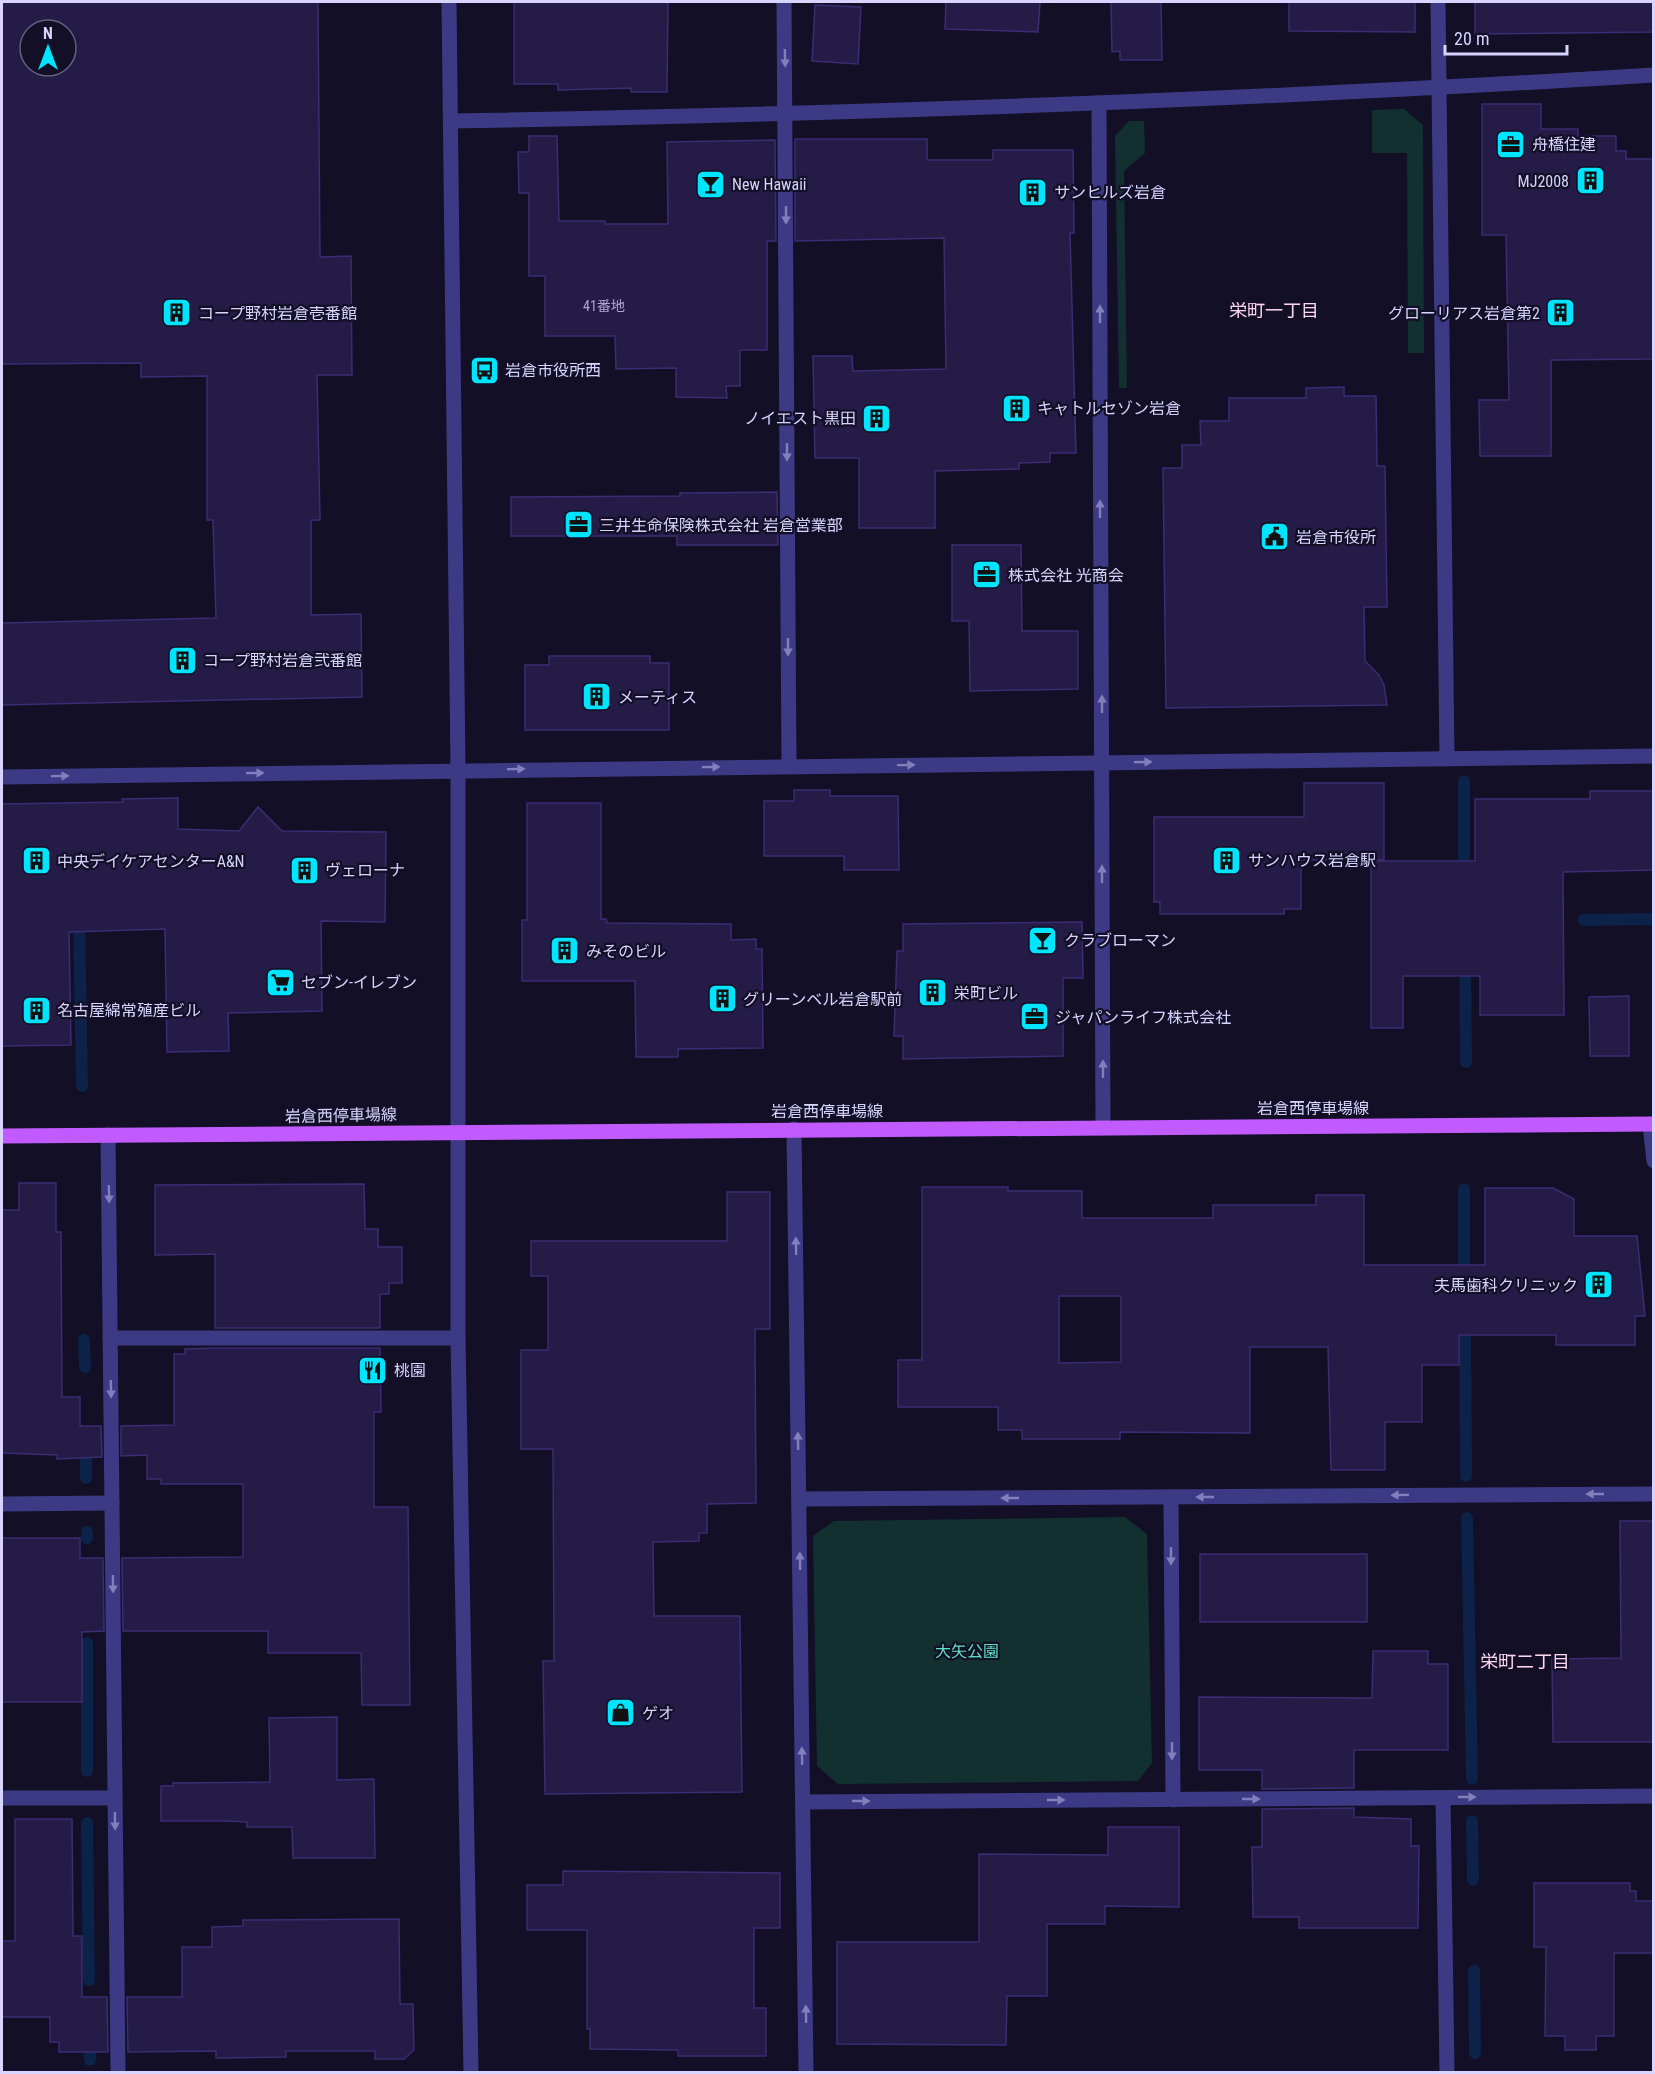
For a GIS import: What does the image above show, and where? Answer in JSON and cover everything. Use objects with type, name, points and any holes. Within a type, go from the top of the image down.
[{"type":"main road","name":"岩倉西停車場線","points":[[2,1136],[1652,1124]]},
{"type":"street","points":[[449,2],[458,770],[458,1338],[471,2073]]},
{"type":"street","points":[[784,2],[789,766]]},
{"type":"street","points":[[1438,2],[1447,759]]},
{"type":"street","points":[[451,121],[785,115],[1099,103],[1439,88],[1653,75]]},
{"type":"street","points":[[1099,103],[1103,1128]]},
{"type":"street","points":[[2,777],[1653,756]]},
{"type":"street","points":[[1652,1124],[1653,1161]]},
{"type":"street","points":[[794,1129],[806,2073]]},
{"type":"street","points":[[108,1135],[118,2073]]},
{"type":"street","points":[[110,1338],[458,1338]]},
{"type":"street","points":[[799,1499],[1653,1494]]},
{"type":"street","points":[[1171,1497],[1173,1800]]},
{"type":"street","points":[[2,1504],[112,1503]]},
{"type":"street","points":[[802,1802],[1653,1796]]},
{"type":"street","points":[[2,1798],[115,1798]]},
{"type":"street","points":[[1443,1798],[1447,2073]]},
{"type":"green space","points":[[1404,109],[1423,125],[1424,353],[1408,353],[1407,153],[1372,153],[1372,110]]},
{"type":"green space","points":[[1129,121],[1144,121],[1145,153],[1124,171],[1127,388],[1119,388],[1115,136]]},
{"type":"green space","name":"大矢公園","points":[[1125,1517],[1147,1534],[1152,1763],[1138,1781],[838,1784],[817,1766],[813,1536],[834,1521]]},
{"type":"building","points":[[2,2],[318,2],[320,257],[351,256],[352,375],[317,375],[320,520],[311,520],[311,615],[361,614],[362,697],[2,705],[2,623],[216,618],[213,520],[207,520],[207,376],[141,377],[141,363],[2,364]]},
{"type":"building","points":[[514,2],[668,2],[667,92],[631,92],[631,88],[558,90],[558,84],[514,84]]},
{"type":"building","points":[[946,2],[1040,2],[1038,32],[945,29]]},
{"type":"building","points":[[1111,2],[1161,2],[1162,60],[1120,60],[1120,51],[1112,52]]},
{"type":"building","points":[[1289,2],[1415,2],[1415,32],[1289,31]]},
{"type":"building","points":[[1475,2],[1653,2],[1653,32],[1475,34]]},
{"type":"building","points":[[815,5],[861,7],[858,64],[812,61]]},
{"type":"building","points":[[1482,104],[1541,104],[1541,129],[1578,129],[1578,136],[1616,136],[1616,151],[1626,151],[1626,159],[1653,159],[1653,359],[1551,360],[1551,456],[1480,456],[1479,400],[1509,400],[1506,235],[1482,235]]},
{"type":"building","points":[[529,136],[557,136],[559,221],[605,221],[605,224],[668,224],[667,142],[775,140],[776,241],[767,241],[767,350],[740,350],[740,386],[726,386],[727,398],[676,397],[676,368],[616,369],[615,336],[545,336],[545,276],[529,276],[529,193],[519,193],[518,152],[529,152]]},
{"type":"building","points":[[795,139],[927,139],[927,160],[993,160],[993,150],[1073,150],[1074,233],[1070,233],[1076,453],[1050,453],[1050,462],[1019,463],[1019,469],[935,471],[935,528],[859,528],[859,458],[815,458],[813,356],[852,356],[853,371],[946,369],[944,238],[795,241]]},
{"type":"building","name":"岩倉市役所","points":[[1344,387],[1344,396],[1376,396],[1377,466],[1385,466],[1387,607],[1364,607],[1365,661],[1379,675],[1384,685],[1387,705],[1166,708],[1163,468],[1182,468],[1182,445],[1201,445],[1200,421],[1229,421],[1229,398],[1306,398],[1306,388]]},
{"type":"building","points":[[777,492],[778,545],[677,545],[677,536],[511,536],[511,497],[680,496],[680,493]]},
{"type":"building","points":[[952,545],[1021,545],[1022,631],[1078,631],[1078,689],[970,691],[969,621],[952,621]]},
{"type":"building","name":"メーティス","points":[[549,656],[650,656],[650,663],[669,663],[669,730],[525,730],[525,665],[549,665]]},
{"type":"building","points":[[1304,783],[1384,783],[1384,860],[1301,860],[1301,909],[1284,909],[1284,914],[1160,914],[1160,902],[1154,902],[1154,817],[1304,817]]},
{"type":"building","points":[[794,790],[830,790],[830,796],[898,796],[899,870],[844,870],[844,856],[764,856],[764,801],[794,801]]},
{"type":"building","points":[[1590,791],[1653,791],[1653,870],[1563,872],[1564,1015],[1480,1015],[1480,976],[1403,976],[1403,1028],[1371,1028],[1371,861],[1475,861],[1475,799],[1590,799]]},
{"type":"building","points":[[178,798],[178,829],[239,831],[258,807],[282,831],[386,832],[385,922],[321,921],[322,1011],[228,1013],[229,1051],[167,1052],[165,929],[69,932],[71,1045],[2,1046],[2,804],[123,802],[122,799]]},
{"type":"building","points":[[527,803],[601,803],[601,919],[606,919],[607,923],[731,924],[731,940],[756,939],[756,949],[762,949],[763,1048],[678,1049],[678,1057],[636,1057],[635,981],[522,981],[522,920],[527,920]]},
{"type":"building","points":[[1082,922],[1083,978],[1063,978],[1063,1056],[903,1059],[903,1036],[894,1036],[897,951],[903,951],[903,924]]},
{"type":"building","points":[[1629,996],[1629,1056],[1590,1056],[1589,997]]},
{"type":"building","points":[[19,1183],[56,1183],[56,1232],[61,1232],[62,1397],[80,1397],[80,1426],[101,1426],[102,1457],[57,1459],[57,1455],[2,1453],[2,1210],[19,1210]]},
{"type":"building","points":[[364,1184],[365,1229],[378,1229],[378,1247],[402,1247],[402,1283],[389,1283],[389,1294],[380,1294],[380,1328],[215,1328],[215,1254],[155,1255],[155,1185]]},
{"type":"building","points":[[922,1187],[1008,1187],[1008,1191],[1082,1191],[1082,1218],[1213,1218],[1213,1205],[1316,1205],[1316,1195],[1364,1195],[1364,1265],[1485,1265],[1485,1188],[1553,1188],[1574,1199],[1574,1236],[1637,1236],[1645,1316],[1635,1316],[1635,1345],[1556,1345],[1556,1335],[1459,1335],[1459,1365],[1422,1365],[1422,1422],[1385,1422],[1385,1470],[1331,1470],[1328,1347],[1250,1347],[1250,1433],[1120,1432],[1120,1439],[1022,1439],[1022,1430],[998,1430],[998,1407],[898,1407],[898,1360],[922,1360]],"holes":[[[1059,1296],[1121,1296],[1121,1362],[1059,1363]]]},
{"type":"building","points":[[727,1192],[770,1192],[770,1329],[755,1329],[756,1503],[707,1504],[707,1533],[699,1533],[699,1541],[653,1542],[654,1616],[740,1616],[742,1792],[545,1794],[543,1661],[554,1661],[553,1449],[521,1449],[521,1350],[548,1350],[548,1276],[531,1276],[531,1241],[727,1241]]},
{"type":"building","points":[[380,1348],[381,1412],[374,1412],[374,1507],[408,1507],[410,1705],[362,1705],[361,1653],[268,1653],[268,1631],[123,1631],[122,1558],[243,1557],[243,1484],[161,1484],[161,1479],[147,1479],[147,1455],[121,1456],[121,1426],[174,1425],[174,1354],[185,1354],[185,1349]]},
{"type":"building","points":[[1620,1521],[1653,1521],[1653,1742],[1553,1742],[1552,1659],[1621,1658]]},
{"type":"building","points":[[2,1538],[80,1538],[80,1558],[103,1558],[104,1631],[82,1632],[82,1702],[2,1702]]},
{"type":"building","points":[[1200,1554],[1367,1554],[1367,1622],[1200,1622]]},
{"type":"building","points":[[1373,1651],[1428,1651],[1428,1664],[1448,1664],[1448,1750],[1354,1750],[1354,1788],[1262,1789],[1262,1770],[1199,1770],[1199,1697],[1372,1698]]},
{"type":"building","points":[[337,1717],[337,1780],[374,1779],[375,1858],[293,1858],[292,1827],[247,1827],[247,1822],[227,1821],[161,1821],[161,1786],[173,1786],[173,1783],[270,1782],[269,1718]]},
{"type":"building","points":[[1354,1808],[1354,1817],[1411,1819],[1411,1846],[1419,1846],[1418,1928],[1299,1928],[1299,1917],[1253,1917],[1252,1847],[1262,1847],[1262,1809]]},
{"type":"building","points":[[15,1819],[72,1819],[73,1936],[82,1936],[82,1997],[107,1997],[108,2052],[59,2052],[59,2042],[50,2042],[50,2017],[2,2017],[2,1941],[15,1941]]},
{"type":"building","points":[[1108,1827],[1179,1827],[1179,1907],[1105,1906],[1105,1924],[1047,1924],[1047,1996],[1007,1996],[1006,2045],[837,2044],[837,1942],[979,1942],[979,1854],[1108,1855]]},
{"type":"building","points":[[563,1871],[780,1873],[780,1928],[754,1928],[754,2008],[766,2008],[766,2056],[678,2056],[678,2050],[590,2049],[590,2029],[587,2029],[587,1930],[527,1930],[527,1885],[563,1885]]},
{"type":"building","points":[[1534,1883],[1630,1883],[1630,1891],[1636,1891],[1636,1901],[1653,1901],[1653,1953],[1614,1953],[1614,2036],[1596,2036],[1596,2050],[1565,2050],[1565,2036],[1545,2036],[1546,1947],[1534,1947]]},
{"type":"building","points":[[399,1919],[400,2004],[413,2004],[414,2050],[404,2059],[375,2059],[375,2051],[286,2051],[286,2057],[216,2058],[216,2051],[128,2052],[127,1997],[182,1997],[182,1947],[212,1947],[212,1927],[243,1926],[243,1920]]},
{"type":"waterway","points":[[1464,781],[1464,876]]},
{"type":"waterway","points":[[79,916],[82,1086]]},
{"type":"waterway","points":[[1584,920],[1654,919]]},
{"type":"waterway","points":[[1465,959],[1466,1062]]},
{"type":"waterway","points":[[1464,1189],[1464,1281]]},
{"type":"waterway","points":[[1465,1319],[1466,1476]]},
{"type":"waterway","points":[[84,1340],[85,1367]]},
{"type":"waterway","points":[[86,1442],[86,1478]]},
{"type":"waterway","points":[[1467,1518],[1472,1779]]},
{"type":"waterway","points":[[87,1532],[87,1538]]},
{"type":"waterway","points":[[87,1643],[87,1771]]},
{"type":"waterway","points":[[1472,1821],[1473,1880]]},
{"type":"waterway","points":[[87,1823],[89,1980]]},
{"type":"waterway","points":[[1474,1971],[1475,2053]]},
{"type":"waterway","points":[[90,2036],[90,2060]]},
{"type":"place","name":"舟橋住建","points":[[1511,144]]},
{"type":"place","name":"MJ2008","points":[[1590,181]]},
{"type":"place","name":"New Hawaii","points":[[711,184]]},
{"type":"place","name":"サンヒルズ岩倉","points":[[1033,192]]},
{"type":"place","name":"コープ野村岩倉壱番館","points":[[177,313]]},
{"type":"place","name":"グローリアス岩倉第2","points":[[1561,313]]},
{"type":"place","name":"岩倉市役所西","points":[[484,370]]},
{"type":"place","name":"キャトルセゾン岩倉","points":[[1016,408]]},
{"type":"place","name":"ノイエスト黒田","points":[[877,418]]},
{"type":"place","name":"三井生命保険株式会社 岩倉営業部","points":[[578,525]]},
{"type":"place","name":"岩倉市役所","points":[[1275,537]]},
{"type":"place","name":"株式会社 光商会","points":[[987,575]]},
{"type":"place","name":"コープ野村岩倉弐番館","points":[[182,660]]},
{"type":"place","name":"メーティス","points":[[597,697]]},
{"type":"place","name":"サンハウス岩倉駅","points":[[1227,860]]},
{"type":"place","name":"中央デイケアセンターA&N","points":[[36,861]]},
{"type":"place","name":"ヴェローナ","points":[[304,870]]},
{"type":"place","name":"クラブローマン","points":[[1043,940]]},
{"type":"place","name":"みそのビル","points":[[565,951]]},
{"type":"place","name":"セブン-イレブン","points":[[280,982]]},
{"type":"place","name":"栄町ビル","points":[[933,993]]},
{"type":"place","name":"グリーンベル岩倉駅前","points":[[722,999]]},
{"type":"place","name":"名古屋綿常殖産ビル","points":[[36,1010]]},
{"type":"place","name":"ジャパンライフ株式会社","points":[[1034,1017]]},
{"type":"place","name":"夫馬歯科クリニック","points":[[1599,1285]]},
{"type":"place","name":"桃園","points":[[373,1370]]},
{"type":"place","name":"ゲオ","points":[[621,1713]]},
{"type":"district","name":"栄町一丁目","points":[[1274,311]]},
{"type":"district","name":"栄町二丁目","points":[[1525,1662]]}]
